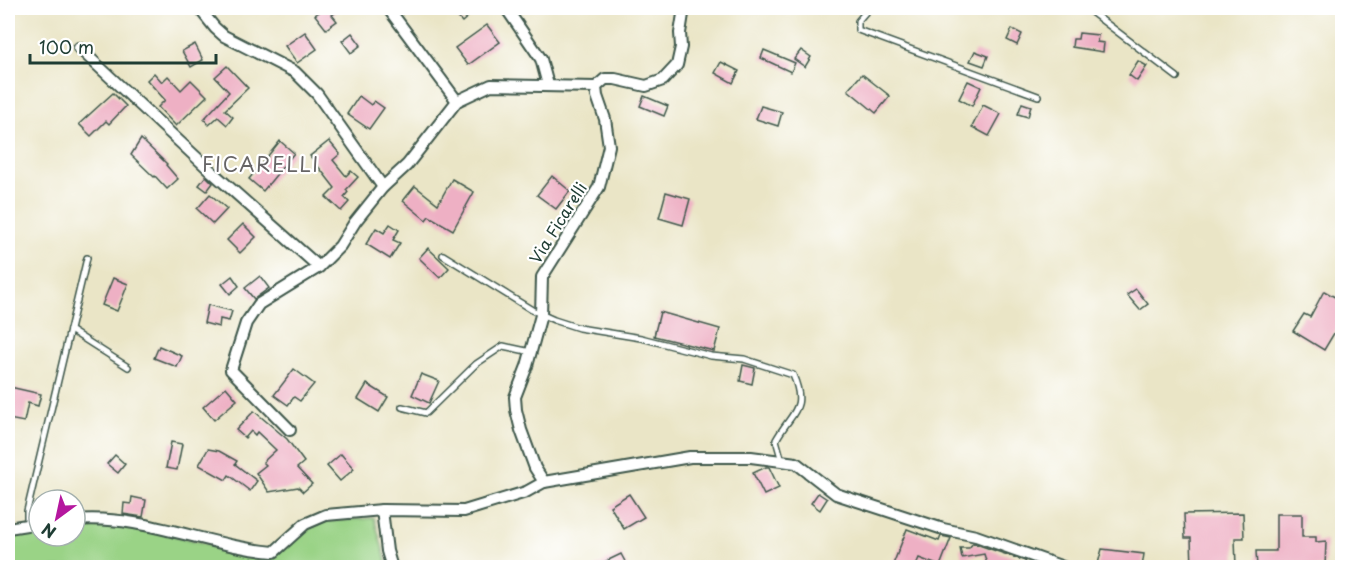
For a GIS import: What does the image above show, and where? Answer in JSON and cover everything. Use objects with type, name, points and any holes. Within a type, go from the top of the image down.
[{"type":"street","points":[[199,8],[224,36],[295,72],[316,94],[383,187]]},
{"type":"street","points":[[388,8],[457,101]]},
{"type":"street","points":[[506,8],[541,59],[548,85]]},
{"type":"street","points":[[290,430],[231,370],[246,323],[259,304],[319,267],[340,246],[355,222],[383,187],[407,165],[457,101],[491,85],[596,87],[605,79],[615,79],[646,86],[663,80],[677,65],[684,8]]},
{"type":"street","points":[[79,48],[212,172],[319,267]]},
{"type":"street","name":"Via Ficarelli","points":[[544,482],[535,468],[520,430],[515,397],[541,315],[542,277],[599,187],[609,146],[606,119],[596,87]]},
{"type":"street","points":[[87,519],[101,518],[151,526],[253,550],[273,552],[305,524],[326,515],[382,510],[464,511],[526,492],[544,482],[690,457],[751,457],[796,463],[836,494],[943,529],[976,536],[1065,567]]},
{"type":"street","points":[[382,510],[387,551],[392,567]]},
{"type":"street","points":[[8,528],[27,524]]},
{"type":"lane","points":[[869,8],[858,21],[858,30],[1038,96]]},
{"type":"lane","points":[[1086,8],[1177,76]]},
{"type":"lane","points":[[443,255],[541,315],[579,328],[640,338],[711,356],[744,359],[793,375],[799,389],[799,406],[776,440],[782,461]]},
{"type":"lane","points":[[32,488],[87,258]]},
{"type":"lane","points":[[70,330],[128,367]]},
{"type":"lane","points":[[402,407],[426,413],[476,364],[503,346],[531,352]]},
{"type":"green space","points":[[374,518],[388,567],[8,568],[8,532],[27,530],[27,548],[87,548],[87,525],[93,524],[160,532],[254,555],[272,555],[308,528],[325,521]]},
{"type":"building","points":[[325,8],[342,8],[332,15],[337,21],[326,29],[315,15]]},
{"type":"building","points":[[449,8],[464,8],[471,14],[462,22]]},
{"type":"building","points":[[487,25],[500,42],[468,65],[455,48]]},
{"type":"building","points":[[1012,29],[1022,34],[1017,45],[1007,40]]},
{"type":"building","points":[[305,32],[317,49],[297,63],[285,46]]},
{"type":"building","points":[[352,33],[361,45],[351,53],[342,41]]},
{"type":"building","points":[[1079,33],[1098,35],[1097,42],[1104,43],[1103,52],[1072,47],[1073,39],[1078,39]]},
{"type":"building","points":[[195,44],[203,60],[191,67],[182,51]]},
{"type":"building","points":[[764,50],[795,63],[791,72],[761,58]]},
{"type":"building","points":[[801,50],[811,57],[805,67],[794,59]]},
{"type":"building","points":[[975,51],[988,56],[984,66],[970,61]]},
{"type":"building","points":[[1138,61],[1147,66],[1137,81],[1129,75]]},
{"type":"building","points":[[721,62],[739,71],[733,83],[715,73]]},
{"type":"building","points":[[227,66],[248,88],[225,110],[233,117],[227,125],[218,117],[209,125],[204,119],[229,92],[215,77]]},
{"type":"building","points":[[154,73],[162,82],[168,76],[181,90],[191,80],[207,96],[176,126],[158,107],[165,100],[147,80]]},
{"type":"building","points":[[862,74],[890,96],[876,113],[848,90]]},
{"type":"building","points":[[968,81],[981,87],[972,106],[959,99]]},
{"type":"building","points":[[113,93],[126,106],[109,124],[106,121],[91,136],[79,124]]},
{"type":"building","points":[[359,96],[371,105],[374,101],[384,108],[369,129],[347,114]]},
{"type":"building","points":[[644,96],[668,106],[664,116],[640,106]]},
{"type":"building","points":[[1022,103],[1031,106],[1028,117],[1018,114]]},
{"type":"building","points":[[983,105],[1001,114],[989,136],[972,127]]},
{"type":"building","points":[[761,106],[782,112],[778,126],[756,119]]},
{"type":"building","points":[[141,139],[167,164],[178,179],[167,189],[131,155]]},
{"type":"building","points":[[280,141],[294,153],[263,191],[249,179]]},
{"type":"building","points":[[329,141],[340,154],[333,160],[346,176],[351,171],[358,177],[346,190],[348,192],[344,197],[349,202],[341,211],[326,197],[335,188],[310,156]]},
{"type":"building","points":[[206,176],[213,183],[207,191],[199,185]]},
{"type":"building","points":[[552,176],[570,191],[556,209],[537,195]]},
{"type":"building","points":[[452,179],[474,192],[453,230],[429,216],[426,220],[403,201],[415,186],[438,204]]},
{"type":"building","points":[[666,192],[690,199],[683,225],[659,218]]},
{"type":"building","points":[[210,194],[227,209],[213,224],[197,209]]},
{"type":"building","points":[[243,224],[256,237],[240,253],[227,240]]},
{"type":"building","points":[[390,224],[399,230],[393,240],[400,243],[390,259],[366,244],[376,228],[384,233]]},
{"type":"building","points":[[428,248],[449,268],[440,278],[419,258]]},
{"type":"building","points":[[232,276],[239,286],[230,294],[222,284]]},
{"type":"building","points":[[260,276],[269,288],[254,299],[245,288]]},
{"type":"building","points":[[113,278],[128,284],[117,311],[102,305]]},
{"type":"building","points":[[1136,289],[1148,304],[1140,310],[1127,295]]},
{"type":"building","points":[[1324,291],[1342,301],[1342,320],[1324,350],[1293,331],[1304,314],[1310,317]]},
{"type":"building","points":[[208,305],[232,311],[229,321],[220,319],[219,327],[204,323]]},
{"type":"building","points":[[660,312],[720,329],[714,351],[654,336]]},
{"type":"building","points":[[159,346],[182,356],[177,367],[154,358]]},
{"type":"building","points":[[743,365],[755,368],[752,384],[740,381]]},
{"type":"building","points":[[294,369],[314,384],[300,401],[294,397],[288,405],[274,395]]},
{"type":"building","points":[[421,374],[439,381],[429,403],[412,395]]},
{"type":"building","points":[[367,384],[388,397],[379,412],[358,399]]},
{"type":"building","points":[[10,387],[41,394],[38,406],[28,403],[24,422],[8,419]]},
{"type":"building","points":[[226,387],[237,400],[214,420],[203,407]]},
{"type":"building","points":[[254,411],[287,439],[304,462],[297,468],[312,484],[303,492],[298,487],[269,492],[256,473],[266,465],[263,462],[276,450],[257,432],[255,435],[251,431],[245,438],[236,430]]},
{"type":"building","points":[[171,442],[182,444],[177,470],[166,468]]},
{"type":"building","points":[[208,449],[219,451],[237,461],[235,464],[257,481],[250,491],[229,475],[226,480],[199,465]]},
{"type":"building","points":[[341,454],[354,469],[340,481],[327,466]]},
{"type":"building","points":[[115,455],[125,464],[118,473],[107,464]]},
{"type":"building","points":[[769,467],[779,488],[764,495],[753,473]]},
{"type":"building","points":[[818,493],[827,499],[820,510],[811,503]]},
{"type":"building","points":[[629,494],[644,517],[624,529],[610,506]]},
{"type":"building","points":[[132,497],[146,500],[143,517],[123,514],[124,503],[131,504]]},
{"type":"building","points":[[1243,513],[1244,538],[1235,538],[1236,567],[1192,567],[1191,538],[1185,538],[1184,514]]},
{"type":"building","points":[[1276,514],[1302,514],[1302,537],[1316,537],[1316,542],[1326,541],[1325,567],[1257,567],[1256,551],[1276,551]]},
{"type":"building","points":[[907,529],[939,541],[941,536],[951,538],[940,566],[919,558],[915,567],[892,567]]},
{"type":"building","points":[[973,543],[1025,561],[1027,567],[988,567],[984,554],[962,558],[960,548],[969,548]]},
{"type":"building","points":[[1102,549],[1144,554],[1142,567],[1097,567]]},
{"type":"building","points":[[621,554],[628,567],[594,567]]},
{"type":"district","name":"FICARELLI","points":[[261,165]]}]
